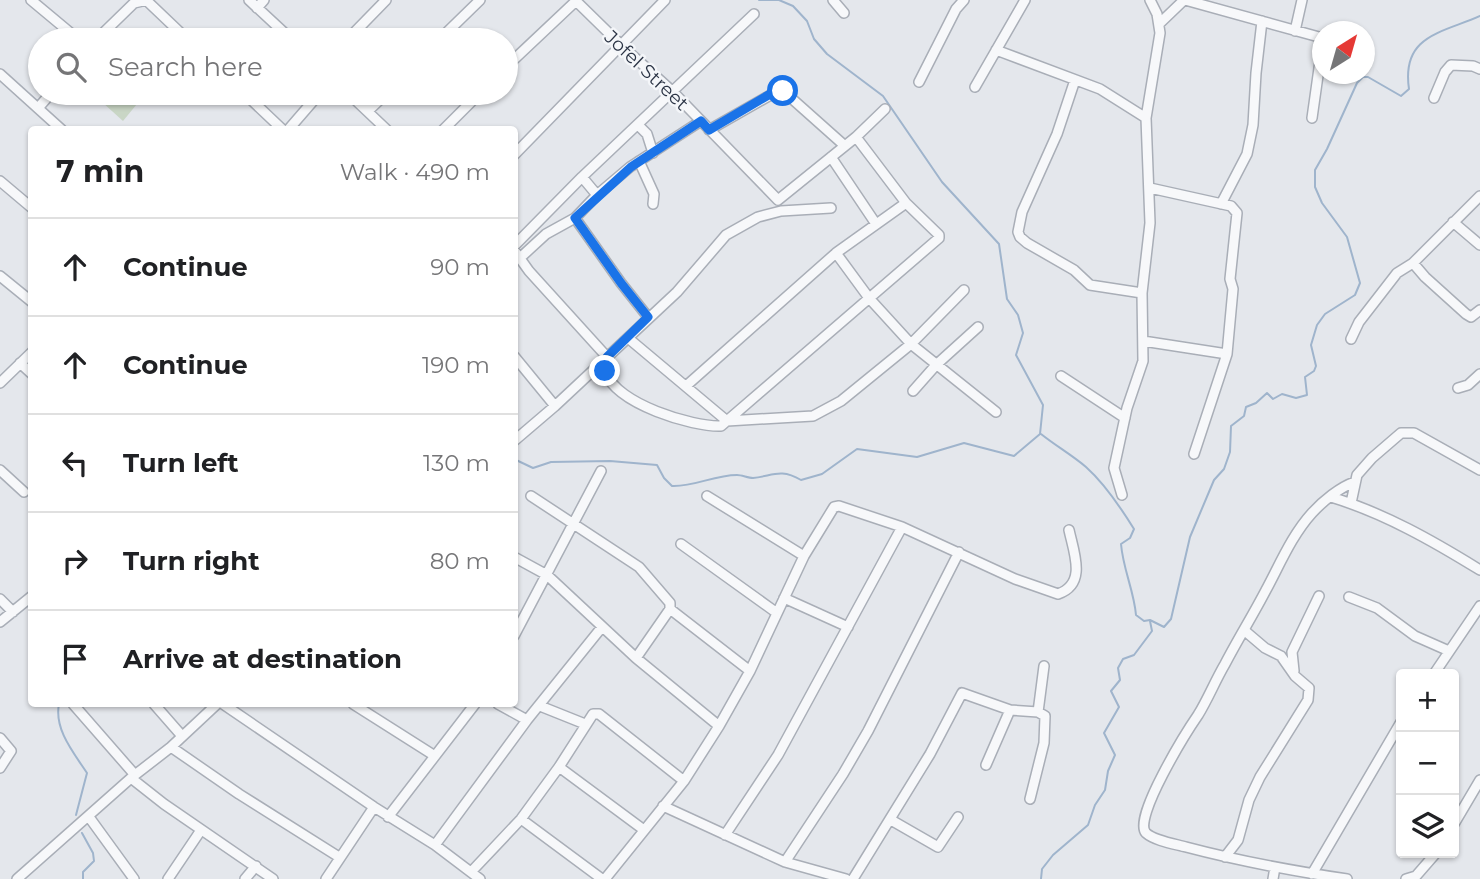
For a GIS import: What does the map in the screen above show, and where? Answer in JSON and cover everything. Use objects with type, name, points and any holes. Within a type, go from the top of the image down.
[{"type":"street","points":[[31,0],[65,28]]},
{"type":"street","points":[[107,28],[133,1],[146,0],[175,28]]},
{"type":"street","points":[[249,0],[279,28]]},
{"type":"street","points":[[257,8],[264,0]]},
{"type":"street","points":[[359,28],[386,0]]},
{"type":"street","points":[[451,28],[480,0]]},
{"type":"street","points":[[518,55],[575,0]]},
{"type":"street","name":"Jofel Street","points":[[575,0],[672,92],[778,200],[831,157]]},
{"type":"street","points":[[518,151],[665,0]]},
{"type":"street","points":[[833,0],[844,13]]},
{"type":"street","points":[[975,87],[1025,0]]},
{"type":"street","points":[[1122,495],[1114,468],[1125,418],[1143,360],[1142,293],[1150,223],[1146,118],[1160,33],[1150,0]]},
{"type":"street","points":[[1159,24],[1185,0],[1312,35]]},
{"type":"street","points":[[1295,31],[1303,0]]},
{"type":"street","points":[[919,82],[961,1]]},
{"type":"street","points":[[518,250],[582,177],[754,14]]},
{"type":"street","points":[[1221,204],[1247,154],[1253,125],[1255,73],[1262,21]]},
{"type":"street","points":[[996,50],[1100,89],[1146,118]]},
{"type":"street","points":[[1434,98],[1451,65],[1480,69]]},
{"type":"street","points":[[0,74],[28,98]]},
{"type":"street","points":[[1075,80],[1057,134],[1022,212],[1020,237],[1074,270],[1090,285],[1142,293]]},
{"type":"street","points":[[1312,118],[1317,84]]},
{"type":"street","points":[[709,130],[780,89],[845,146]]},
{"type":"street","points":[[37,105],[58,126]]},
{"type":"street","points":[[257,105],[281,126]]},
{"type":"street","points":[[289,126],[309,105]]},
{"type":"street","points":[[361,105],[383,126]]},
{"type":"street","points":[[368,111],[374,105]]},
{"type":"street","points":[[447,126],[468,105]]},
{"type":"street","points":[[876,224],[831,157],[885,109]]},
{"type":"street","points":[[518,250],[575,218],[597,195],[639,161],[701,121]]},
{"type":"street","points":[[638,125],[647,134],[653,153]]},
{"type":"street","points":[[607,357],[605,371],[613,384],[646,407],[666,416],[718,426],[939,237],[906,203],[856,137]]},
{"type":"street","points":[[639,161],[654,194],[653,204]]},
{"type":"street","points":[[582,177],[597,195]]},
{"type":"street","points":[[0,181],[28,205]]},
{"type":"street","points":[[1150,188],[1231,205],[1237,213],[1230,279],[1233,289],[1227,354],[1194,454]]},
{"type":"street","points":[[1351,339],[1359,322],[1397,273],[1413,262],[1480,197]]},
{"type":"street","points":[[685,386],[836,253],[906,203]]},
{"type":"street","points":[[518,437],[677,292],[720,240],[758,217],[781,211],[831,208]]},
{"type":"street","points":[[575,218],[648,317]]},
{"type":"street","points":[[1453,222],[1480,245]]},
{"type":"street","points":[[518,253],[528,271],[607,357]]},
{"type":"street","points":[[836,253],[869,298],[911,344],[996,412]]},
{"type":"street","points":[[1413,262],[1425,277],[1466,314],[1471,317],[1480,310]]},
{"type":"street","points":[[0,275],[28,299]]},
{"type":"street","points":[[628,338],[727,421],[813,416],[841,401],[911,344],[964,290]]},
{"type":"street","points":[[914,391],[936,365],[978,327]]},
{"type":"street","points":[[1143,341],[1227,354]]},
{"type":"street","points":[[2,376],[28,356]]},
{"type":"street","points":[[518,361],[555,406]]},
{"type":"street","points":[[20,363],[28,370]]},
{"type":"street","points":[[1458,388],[1468,385],[1480,374]]},
{"type":"street","points":[[1061,376],[1125,418]]},
{"type":"street","points":[[1352,503],[1357,475],[1381,449],[1401,433],[1420,436],[1480,470]]},
{"type":"street","points":[[0,470],[24,492]]},
{"type":"street","points":[[518,623],[547,575],[601,471]]},
{"type":"street","points":[[1347,879],[1246,862],[1164,841],[1146,833],[1142,825],[1150,800],[1182,738],[1200,712],[1294,538],[1312,513],[1355,482]]},
{"type":"street","points":[[531,496],[639,567],[670,603],[670,609],[636,658]]},
{"type":"street","points":[[707,496],[804,556]]},
{"type":"street","points":[[1331,497],[1352,503],[1416,532],[1480,570]]},
{"type":"street","points":[[521,819],[603,879],[684,781],[719,726],[750,671],[804,556],[836,506],[902,527],[1015,579],[1058,594],[1073,585],[1076,579],[1077,566],[1069,530]]},
{"type":"street","points":[[725,835],[778,755],[902,527]]},
{"type":"street","points":[[681,544],[777,613]]},
{"type":"street","points":[[785,862],[868,731],[959,552]]},
{"type":"street","points":[[518,558],[547,575],[636,658],[719,726]]},
{"type":"street","points":[[1295,676],[1291,665],[1292,652],[1319,596]]},
{"type":"street","points":[[1349,597],[1377,608],[1415,636],[1449,651]]},
{"type":"street","points":[[783,598],[848,627]]},
{"type":"street","points":[[0,599],[12,612]]},
{"type":"street","points":[[0,622],[28,599]]},
{"type":"street","points":[[1437,669],[1480,606]]},
{"type":"street","points":[[670,609],[750,671]]},
{"type":"street","points":[[435,845],[527,720],[602,628]]},
{"type":"street","points":[[1225,857],[1238,840],[1249,800],[1260,777],[1308,700],[1309,688],[1295,676],[1281,656],[1265,648],[1245,631]]},
{"type":"street","points":[[1038,712],[1044,666]]},
{"type":"street","points":[[853,879],[930,754],[962,692],[1010,710],[1038,712],[1045,716],[1044,743],[1030,799]]},
{"type":"street","points":[[540,706],[585,724]]},
{"type":"street","points":[[76,707],[133,776],[201,830],[273,879]]},
{"type":"street","points":[[157,707],[183,736]]},
{"type":"street","points":[[17,879],[214,707]]},
{"type":"street","points":[[227,707],[388,817],[435,845],[480,879]]},
{"type":"street","points":[[358,707],[435,756]]},
{"type":"street","points":[[388,817],[473,707]]},
{"type":"street","points":[[503,707],[527,720]]},
{"type":"street","points":[[986,765],[1010,710]]},
{"type":"street","points":[[471,872],[521,819],[593,714],[599,714],[684,781]]},
{"type":"street","points":[[1311,874],[1396,730]]},
{"type":"street","points":[[0,738],[11,751],[9,758],[0,768]]},
{"type":"street","points":[[171,747],[339,857]]},
{"type":"street","points":[[559,767],[644,830]]},
{"type":"street","points":[[1459,816],[1480,780]]},
{"type":"street","points":[[663,806],[785,862],[846,879]]},
{"type":"street","points":[[326,879],[374,807]]},
{"type":"street","points":[[89,817],[134,879]]},
{"type":"street","points":[[891,820],[938,847],[958,817]]},
{"type":"street","points":[[168,879],[201,830]]},
{"type":"street","points":[[1238,840],[1246,862]]},
{"type":"street","points":[[1406,879],[1416,876],[1432,858]]},
{"type":"street","points":[[245,879],[256,866]]},
{"type":"street","points":[[1273,879],[1275,867]]},
{"type":"green space","points":[[105,105],[136,105],[123,121]]},
{"type":"waterway","points":[[518,461],[533,468],[551,462],[610,461],[657,465],[672,486],[737,475],[753,478],[787,474],[801,480],[822,474],[857,449],[917,457],[964,443],[1014,456],[1040,434],[1043,405],[1016,355],[1023,333],[1018,315],[1007,299],[999,244],[942,182],[883,96],[827,54],[814,39],[807,21],[793,6],[779,0],[759,0]]},
{"type":"waterway","points":[[1041,434],[1093,474],[1129,521],[1134,529],[1130,538],[1121,544],[1136,615],[1144,621],[1150,620],[1164,627],[1171,619],[1190,537],[1214,480],[1224,469],[1230,452],[1231,426],[1244,416],[1246,407],[1256,403],[1267,393],[1273,399],[1282,394],[1296,398],[1307,395],[1305,377],[1314,371],[1316,366],[1311,345],[1317,325],[1325,314],[1355,295],[1360,283],[1347,237],[1322,203],[1315,187],[1315,170],[1357,83],[1363,77],[1368,77],[1401,96],[1409,89],[1408,71],[1411,57],[1418,47],[1439,32],[1480,16]]},
{"type":"waterway","points":[[1041,879],[1042,869],[1053,855],[1088,825],[1095,805],[1105,790],[1108,771],[1115,755],[1104,733],[1119,707],[1111,691],[1120,680],[1118,668],[1123,659],[1134,655],[1152,631],[1150,621]]},
{"type":"waterway","points":[[59,707],[62,731],[87,773],[76,815]]},
{"type":"waterway","points":[[82,833],[93,853],[94,861],[83,872],[83,879]]},
{"type":"route","points":[[605,371],[607,357],[648,317],[575,218],[597,195],[631,167],[701,121],[709,130],[777,90],[783,91]]}]
